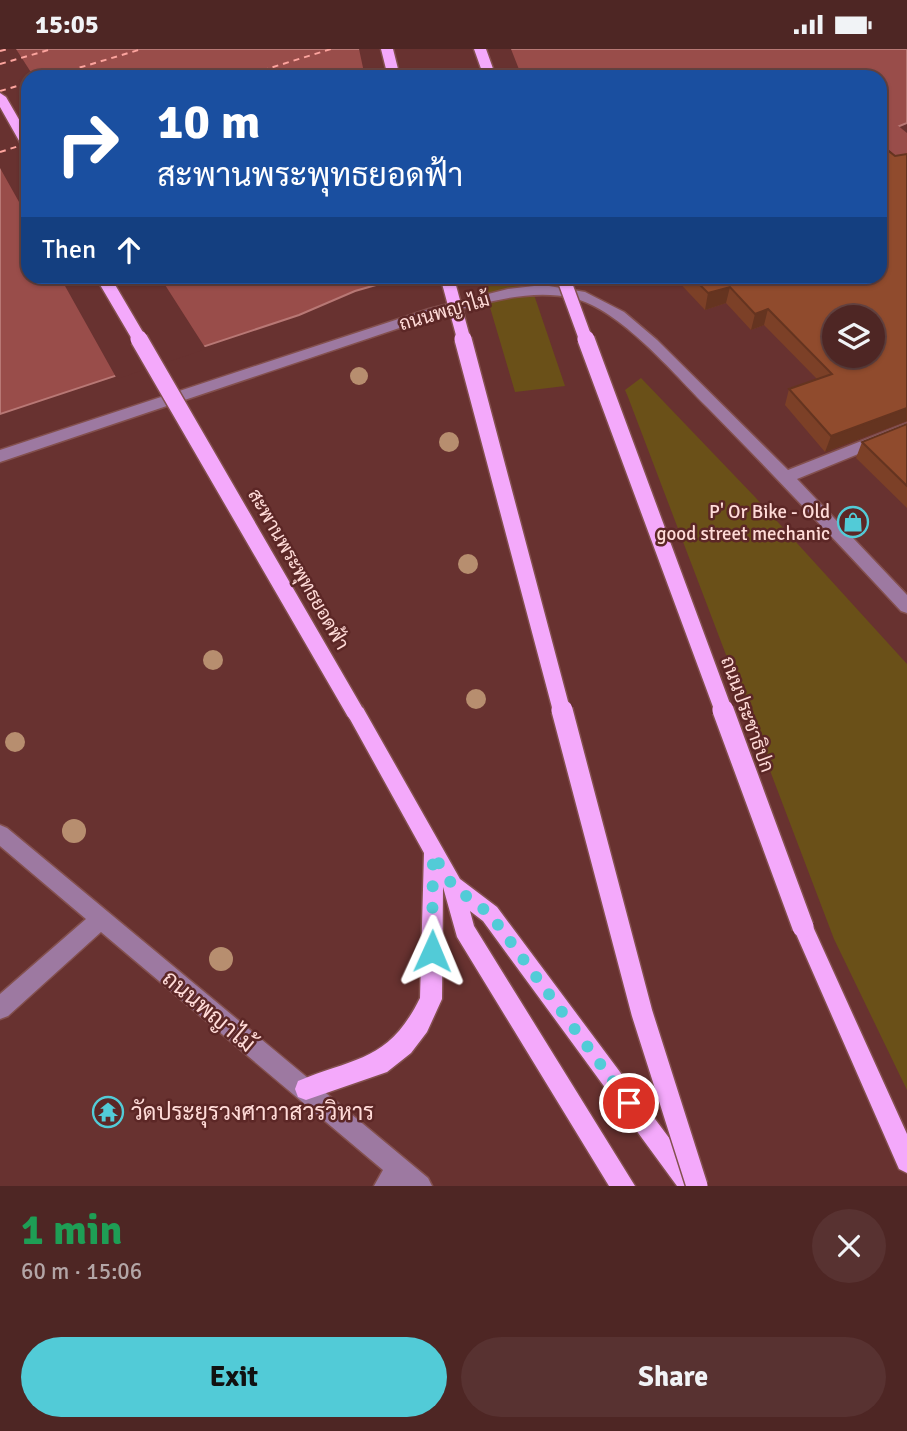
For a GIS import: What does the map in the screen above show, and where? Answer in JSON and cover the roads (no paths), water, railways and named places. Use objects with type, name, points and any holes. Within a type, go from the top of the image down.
[{"type":"main road","points":[[387,49],[392,70]]},
{"type":"main road","points":[[480,49],[488,70]]},
{"type":"main road","points":[[0,97],[21,134]]},
{"type":"main road","name":"สะพานพระพุทธยอดฟ้า","points":[[107,284],[453,886]]},
{"type":"main road","points":[[449,284],[642,1013],[697,1186]]},
{"type":"main road","name":"ถนนประชาธิปก","points":[[566,284],[803,927],[907,1161]]},
{"type":"main road","points":[[306,1089],[379,1064],[403,1045],[419,1024],[431,999],[433,854]]},
{"type":"main road","points":[[453,886],[464,930],[624,1186]]},
{"type":"main road","points":[[453,886],[490,914],[691,1186]]},
{"type":"street","name":"ถนนพญาไม้","points":[[0,456],[433,312],[508,293],[543,289],[580,295],[618,314],[652,343],[786,477],[907,606]]},
{"type":"street","points":[[786,477],[907,428]]},
{"type":"street","name":"ถนนพญาไม้","points":[[0,834],[261,1055],[306,1089],[392,1177],[420,1186]]},
{"type":"street","points":[[0,1008],[100,919]]},
{"type":"waterway","points":[[887,132],[907,149]]},
{"type":"place","name":"P' Or Bike - Old good street mechanic","points":[[853,522]]},
{"type":"place","name":"วัดประยุรวงศาวาสวรวิหาร","points":[[108,1112]]}]
